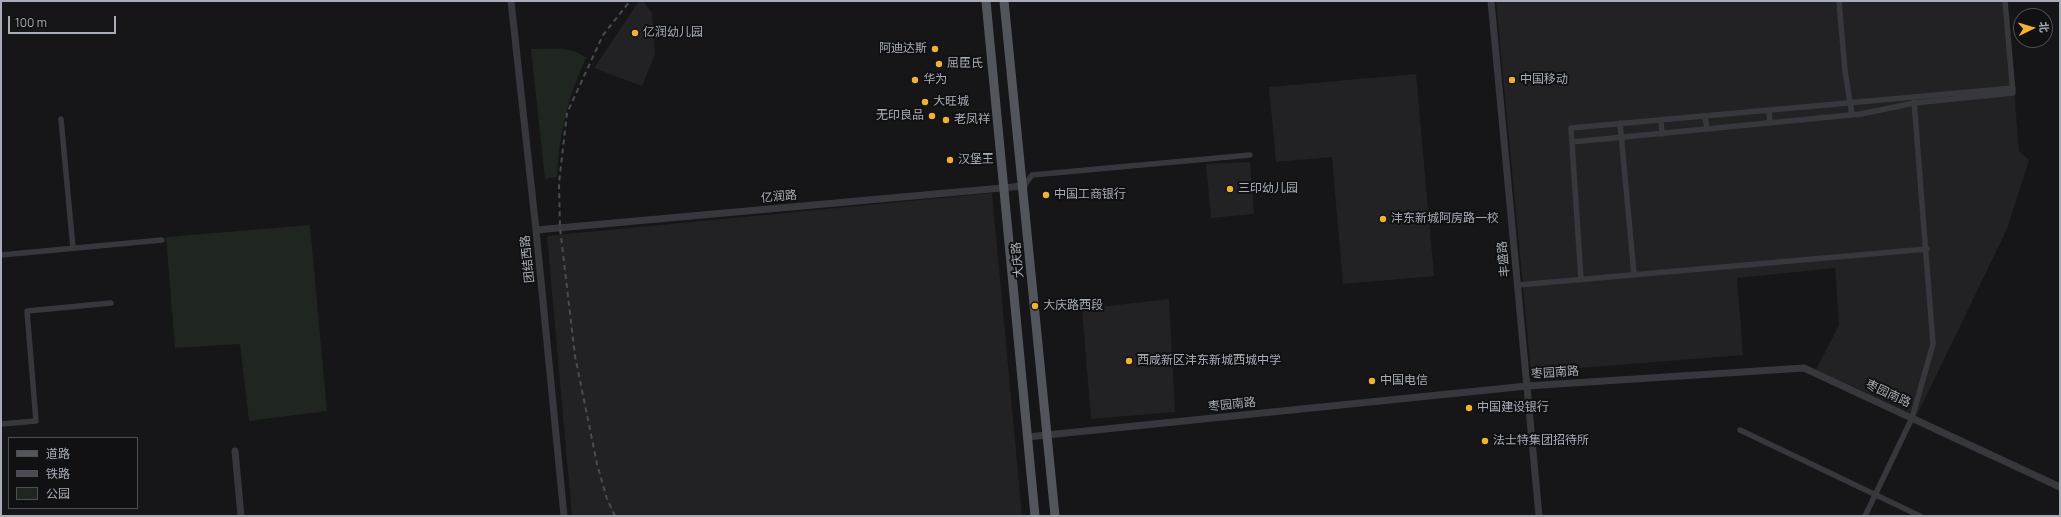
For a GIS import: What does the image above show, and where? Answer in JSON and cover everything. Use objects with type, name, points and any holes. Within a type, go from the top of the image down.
[{"type":"main road","name":"大庆路","points":[[986,1],[1035,516]]},
{"type":"main road","name":"大庆路","points":[[1004,1],[1024,186],[1055,516]]},
{"type":"street","name":"团结西路","points":[[511,1],[536,230],[564,516]]},
{"type":"street","name":"丰盛路","points":[[1491,1],[1539,516]]},
{"type":"street","points":[[1839,1],[1845,71],[1852,115]]},
{"type":"street","points":[[1581,279],[1571,128],[1851,103],[1914,100],[2013,91],[2006,1]]},
{"type":"street","points":[[1572,142],[1852,115],[1914,100]]},
{"type":"street","points":[[1866,516],[1912,418],[1933,344],[1927,249],[1914,100]]},
{"type":"street","points":[[1769,110],[1770,123]]},
{"type":"street","points":[[1705,116],[1707,129]]},
{"type":"street","points":[[61,119],[73,248]]},
{"type":"street","points":[[1661,120],[1662,134]]},
{"type":"street","points":[[1620,123],[1634,274]]},
{"type":"street","points":[[1024,186],[1032,175],[1250,155]]},
{"type":"street","name":"亿润路","points":[[536,230],[1024,186]]},
{"type":"street","points":[[1,255],[162,240]]},
{"type":"street","points":[[1518,284],[1927,249]]},
{"type":"street","points":[[1,424],[36,421],[27,310],[111,303]]},
{"type":"street","name":"枣园南路","points":[[1027,437],[1527,386],[1804,368],[2060,487]]},
{"type":"street","points":[[1740,430],[1920,516]]},
{"type":"street","points":[[235,451],[241,516]]},
{"type":"shaded area","name":"亿润幼儿园","points":[[639,1],[643,1],[652,13],[655,54],[642,86],[594,68]]},
{"type":"shaded area","points":[[1496,1],[2007,1],[2019,151],[2029,160],[2007,229],[1917,415],[1816,370],[1839,325],[1835,268],[1737,278],[1743,355],[1531,372]]},
{"type":"shaded area","name":"沣东新城阿房路一校","points":[[1416,74],[1434,276],[1343,284],[1332,157],[1276,162],[1269,87]]},
{"type":"shaded area","name":"三印幼儿园","points":[[1250,162],[1254,214],[1211,218],[1206,164]]},
{"type":"shaded area","points":[[992,193],[1022,516],[572,516],[547,236]]},
{"type":"shaded area","name":"西咸新区沣东新城西城中学","points":[[1169,299],[1175,412],[1091,419],[1082,309]]},
{"type":"green space","points":[[531,49],[567,49],[586,58],[569,101],[562,131],[557,177],[545,179]]},
{"type":"green space","points":[[310,225],[327,411],[249,421],[240,344],[175,348],[166,237]]},
{"type":"railway","points":[[615,516],[607,499],[597,464],[575,356],[560,228],[559,183],[567,113],[603,35],[630,1]]},
{"type":"place","name":"亿润幼儿园","points":[[635,33]]},
{"type":"place","name":"阿迪达斯","points":[[935,49]]},
{"type":"place","name":"屈臣氏","points":[[939,64]]},
{"type":"place","name":"华为","points":[[915,80]]},
{"type":"place","name":"中国移动","points":[[1512,80]]},
{"type":"place","name":"大旺城","points":[[925,102]]},
{"type":"place","name":"无印良品","points":[[932,116]]},
{"type":"place","name":"老凤祥","points":[[946,120]]},
{"type":"place","name":"汉堡王","points":[[950,160]]},
{"type":"place","name":"三印幼儿园","points":[[1230,189]]},
{"type":"place","name":"中国工商银行","points":[[1046,195]]},
{"type":"place","name":"沣东新城阿房路一校","points":[[1383,219]]},
{"type":"place","name":"大庆路西段","points":[[1035,306]]},
{"type":"place","name":"西咸新区沣东新城西城中学","points":[[1129,361]]},
{"type":"place","name":"中国电信","points":[[1372,381]]},
{"type":"place","name":"中国建设银行","points":[[1469,408]]},
{"type":"place","name":"法士特集团招待所","points":[[1485,441]]}]
